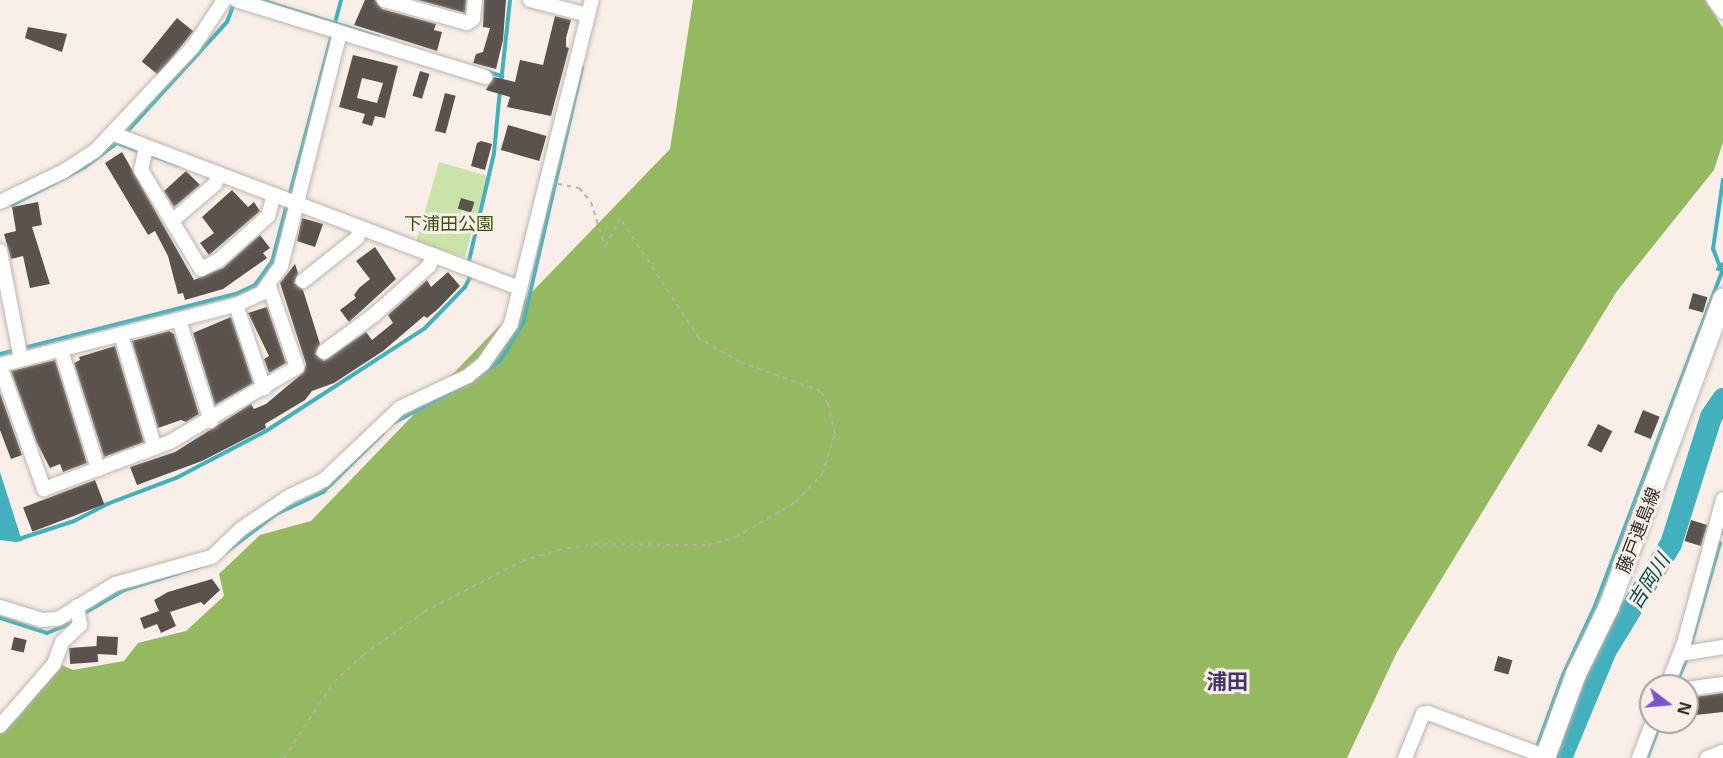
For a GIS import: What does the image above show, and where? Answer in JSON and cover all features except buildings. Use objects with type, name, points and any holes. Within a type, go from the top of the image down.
[{"type":"main road","name":"藤戸連島線","points":[[1545,757],[1576,674],[1609,607],[1723,298]]},
{"type":"street","points":[[0,202],[64,171],[119,136],[193,47],[224,0]]},
{"type":"street","points":[[237,0],[485,77]]},
{"type":"street","points":[[384,0],[467,23],[473,19],[475,0]]},
{"type":"street","points":[[530,0],[588,15]]},
{"type":"street","points":[[0,607],[42,620],[58,619],[115,584],[212,557],[251,522],[290,496],[324,480],[400,408],[468,376],[483,364],[511,324],[592,0]]},
{"type":"street","points":[[1714,0],[1723,12]]},
{"type":"street","points":[[269,286],[297,367],[211,421],[155,448],[44,489],[0,365],[20,352],[61,350],[236,305],[253,299],[269,286],[281,266],[285,202],[335,32]]},
{"type":"street","points":[[119,136],[145,151],[432,259],[467,268],[520,288]]},
{"type":"street","points":[[145,151],[141,171],[201,269],[219,260],[285,202]]},
{"type":"street","points":[[172,221],[217,178]]},
{"type":"street","points":[[303,281],[359,232]]},
{"type":"street","points":[[0,251],[20,352]]},
{"type":"street","points":[[324,352],[374,315],[432,259]]},
{"type":"street","points":[[236,305],[264,388]]},
{"type":"street","points":[[179,320],[211,421]]},
{"type":"street","points":[[121,335],[155,448]]},
{"type":"street","points":[[61,350],[98,469]]},
{"type":"street","points":[[1672,674],[1718,537],[1723,499]]},
{"type":"street","points":[[0,726],[54,664],[62,642],[80,625],[77,606]]},
{"type":"street","points":[[1680,654],[1723,647]]},
{"type":"street","points":[[1699,687],[1723,684]]},
{"type":"street","points":[[1405,758],[1423,714],[1428,713],[1545,757]]},
{"type":"street","points":[[1639,758],[1648,734]]},
{"type":"street","points":[[1707,758],[1723,752]]},
{"type":"path","points":[[284,758],[334,682],[363,655],[434,607],[522,561],[558,550],[594,544],[708,545],[736,537],[791,506],[822,474],[834,434],[828,404],[821,392],[713,349],[699,338],[620,218],[605,247],[591,202],[579,188],[560,185]]},
{"type":"green space","points":[[693,0],[1705,0],[1723,28],[1723,142],[1714,170],[1617,291],[1397,652],[1347,758],[0,758],[0,723],[18,718],[59,664],[73,670],[124,661],[138,643],[186,631],[224,596],[219,574],[260,535],[311,521],[670,149]]},
{"type":"green space","name":"下浦田公園","points":[[439,162],[488,176],[465,257],[416,243]]},
{"type":"water","points":[[0,472],[22,541],[0,540]]},
{"type":"waterway","points":[[261,0],[378,37]]},
{"type":"waterway","points":[[289,197],[341,0]]},
{"type":"waterway","points":[[501,83],[510,0]]},
{"type":"waterway","points":[[124,135],[227,22],[234,4]]},
{"type":"waterway","points":[[470,382],[499,362],[523,323],[582,68]]},
{"type":"waterway","points":[[488,72],[502,76]]},
{"type":"waterway","points":[[468,265],[494,153],[500,90]]},
{"type":"waterway","points":[[117,143],[141,152]]},
{"type":"waterway","points":[[12,205],[85,167],[117,143]]},
{"type":"waterway","points":[[148,154],[178,165]]},
{"type":"waterway","points":[[1538,744],[1563,675],[1595,606],[1722,272],[1713,249],[1723,180]]},
{"type":"waterway","points":[[0,354],[236,294],[255,285],[272,262],[287,204]]},
{"type":"waterway","points":[[1718,269],[1723,264]]},
{"type":"waterway","points":[[19,539],[74,521],[107,504],[178,477],[266,431],[425,328],[465,287],[470,277],[466,273]]},
{"type":"waterway","points":[[393,423],[463,386]]},
{"type":"waterway","name":"吉岡川","points":[[1561,758],[1606,650],[1671,544],[1711,417],[1723,399]]},
{"type":"waterway","points":[[226,552],[276,514],[323,492],[383,433]]},
{"type":"waterway","points":[[1691,644],[1720,543]]},
{"type":"waterway","points":[[86,612],[124,590],[207,564]]},
{"type":"waterway","points":[[0,618],[47,633],[69,624]]},
{"type":"waterway","points":[[1680,674],[1686,660]]},
{"type":"waterway","points":[[1647,758],[1656,734]]},
{"type":"district","name":"浦田","points":[[1227,681]]}]
